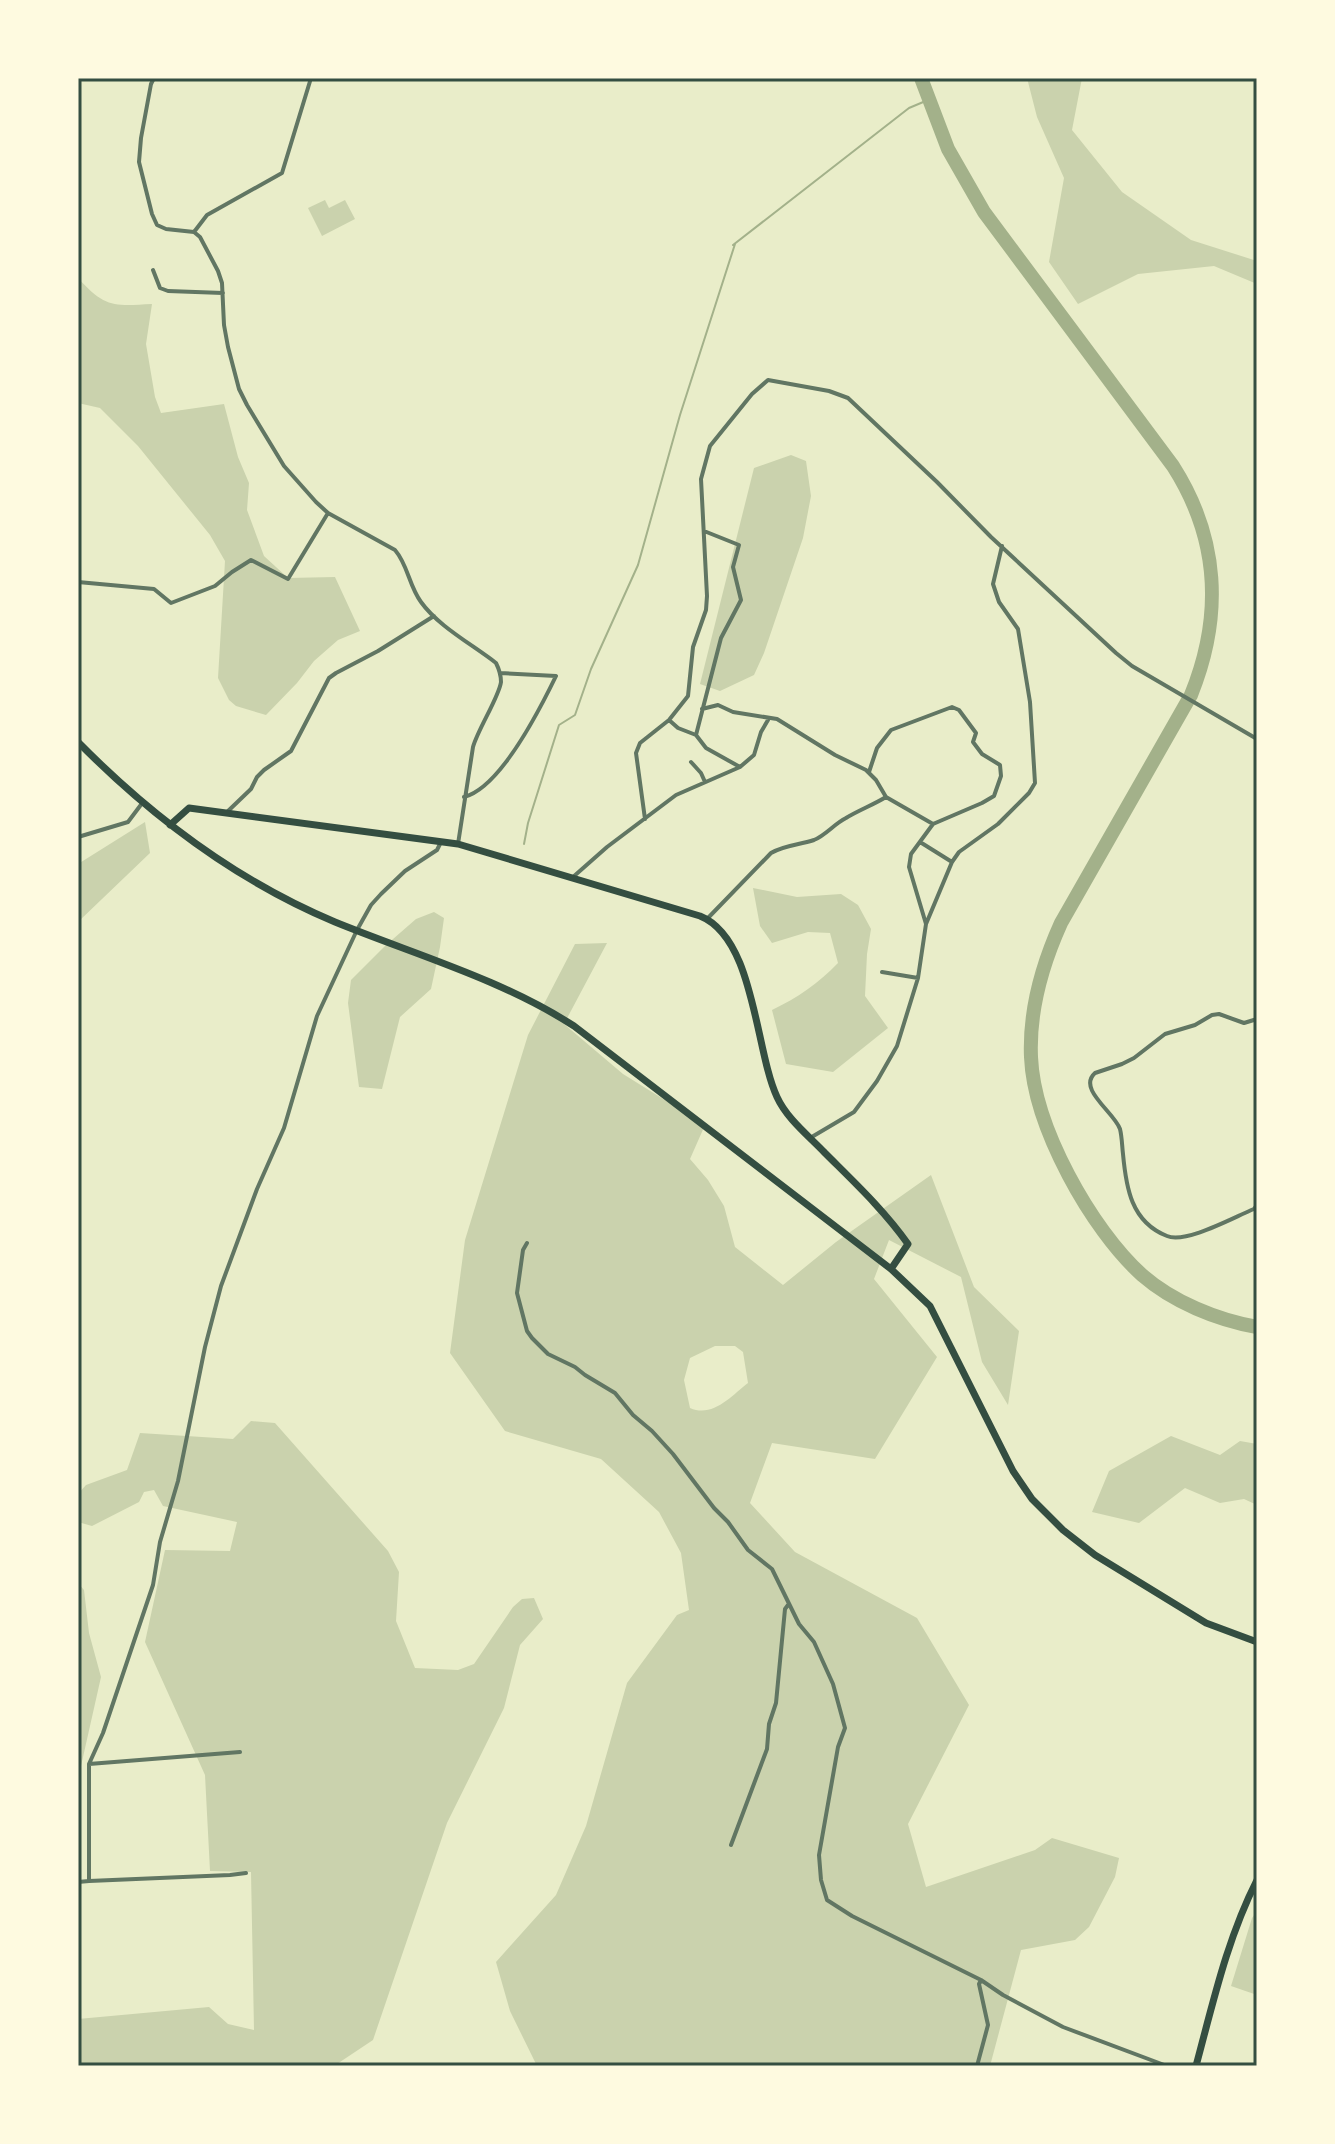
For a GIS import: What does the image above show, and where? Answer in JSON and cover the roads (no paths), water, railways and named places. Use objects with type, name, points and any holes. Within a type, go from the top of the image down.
[{"type":"main road","points":[[78,742],[170,825],[254,882],[334,921],[437,960],[550,1010],[725,1140],[891,1269],[930,1306],[1002,1451],[1022,1486],[1045,1514],[1095,1555],[1171,1602],[1206,1623],[1257,1642]]},
{"type":"main road","points":[[170,825],[189,808],[458,844],[714,923],[726,937],[750,989],[771,1082],[778,1099],[810,1138],[888,1216],[908,1244],[891,1269]]},
{"type":"main road","points":[[1196,2066],[1228,1947],[1257,1880]]},
{"type":"street","points":[[154,78],[139,150],[143,184],[155,222],[166,229],[194,232],[200,237],[218,271],[228,347],[239,389],[247,405],[284,466],[305,491],[328,513],[395,550],[402,558],[420,601],[434,616],[496,663],[500,673],[499,689],[473,747],[458,844]]},
{"type":"street","points":[[194,232],[207,215],[282,173],[311,78]]},
{"type":"street","points":[[153,270],[160,288],[168,291],[223,293]]},
{"type":"street","points":[[645,819],[636,753],[640,743],[669,720],[688,696],[693,647],[706,610],[701,479],[710,446],[752,394],[768,380],[829,391],[848,398],[1116,653],[1132,666],[1257,739]]},
{"type":"street","points":[[78,582],[154,589],[171,603],[215,586],[251,560],[288,579],[328,513]]},
{"type":"street","points":[[696,735],[721,638],[741,600],[733,567],[739,545],[704,531]]},
{"type":"street","points":[[810,1138],[854,1112],[897,1046],[918,978],[926,924],[952,862],[959,852],[998,824],[1035,783],[1030,702],[1018,629],[999,602],[993,584],[1002,546]]},
{"type":"street","points":[[227,812],[251,789],[264,770],[291,751],[329,678],[434,616]]},
{"type":"street","points":[[464,797],[482,789],[510,756],[556,676],[500,673]]},
{"type":"street","points":[[702,709],[718,705],[733,712],[777,719],[825,750],[869,772],[886,797],[933,824]]},
{"type":"street","points":[[869,772],[877,748],[891,730],[952,707],[959,710],[976,733],[973,742],[982,754],[1000,765],[1001,776],[994,796],[933,824],[911,854],[909,867],[926,924]]},
{"type":"street","points":[[573,877],[676,795],[740,767],[754,755],[769,719]]},
{"type":"street","points":[[669,720],[678,728],[696,735],[706,748],[740,767]]},
{"type":"street","points":[[691,762],[705,782]]},
{"type":"street","points":[[707,919],[778,848],[814,840],[846,817],[886,797]]},
{"type":"street","points":[[78,837],[128,822],[143,802]]},
{"type":"street","points":[[89,1881],[89,1764],[103,1733],[153,1585],[160,1542],[178,1481],[216,1300],[257,1189],[284,1128],[320,1006],[357,930],[381,894],[405,871],[437,850],[441,842]]},
{"type":"street","points":[[920,842],[952,862]]},
{"type":"street","points":[[882,972],[918,978]]},
{"type":"street","points":[[1257,1019],[1244,1023],[1219,1014],[1212,1015],[1195,1025],[1165,1034],[1134,1058],[1095,1073],[1089,1082],[1120,1131],[1126,1187],[1134,1207],[1145,1221],[1163,1235],[1171,1238],[1189,1236],[1257,1205]]},
{"type":"street","points":[[527,1243],[523,1250],[517,1293],[527,1331],[532,1338],[548,1354],[615,1393],[633,1415],[652,1431],[748,1550],[772,1569],[788,1605],[814,1642],[833,1684],[845,1728],[838,1747],[819,1855],[821,1880],[827,1900],[852,1916],[981,1980],[1063,2027],[1167,2066]]},
{"type":"street","points":[[731,1845],[767,1749],[788,1605]]},
{"type":"street","points":[[89,1764],[240,1752]]},
{"type":"street","points":[[78,1882],[246,1873]]},
{"type":"street","points":[[977,2066],[988,2025],[979,1984],[981,1980]]},
{"type":"waterway","points":[[921,78],[948,149],[984,212],[1173,466],[1200,521],[1211,578],[1208,636],[1201,665],[1191,695],[1061,923],[1038,988],[1032,1022],[1031,1057],[1042,1114],[1054,1145],[1085,1204],[1123,1255],[1154,1285],[1181,1301],[1211,1315],[1257,1327]]},
{"type":"waterway","points":[[524,844],[559,725],[575,715],[591,669],[638,565],[680,415],[733,245],[909,108],[928,100]]}]
